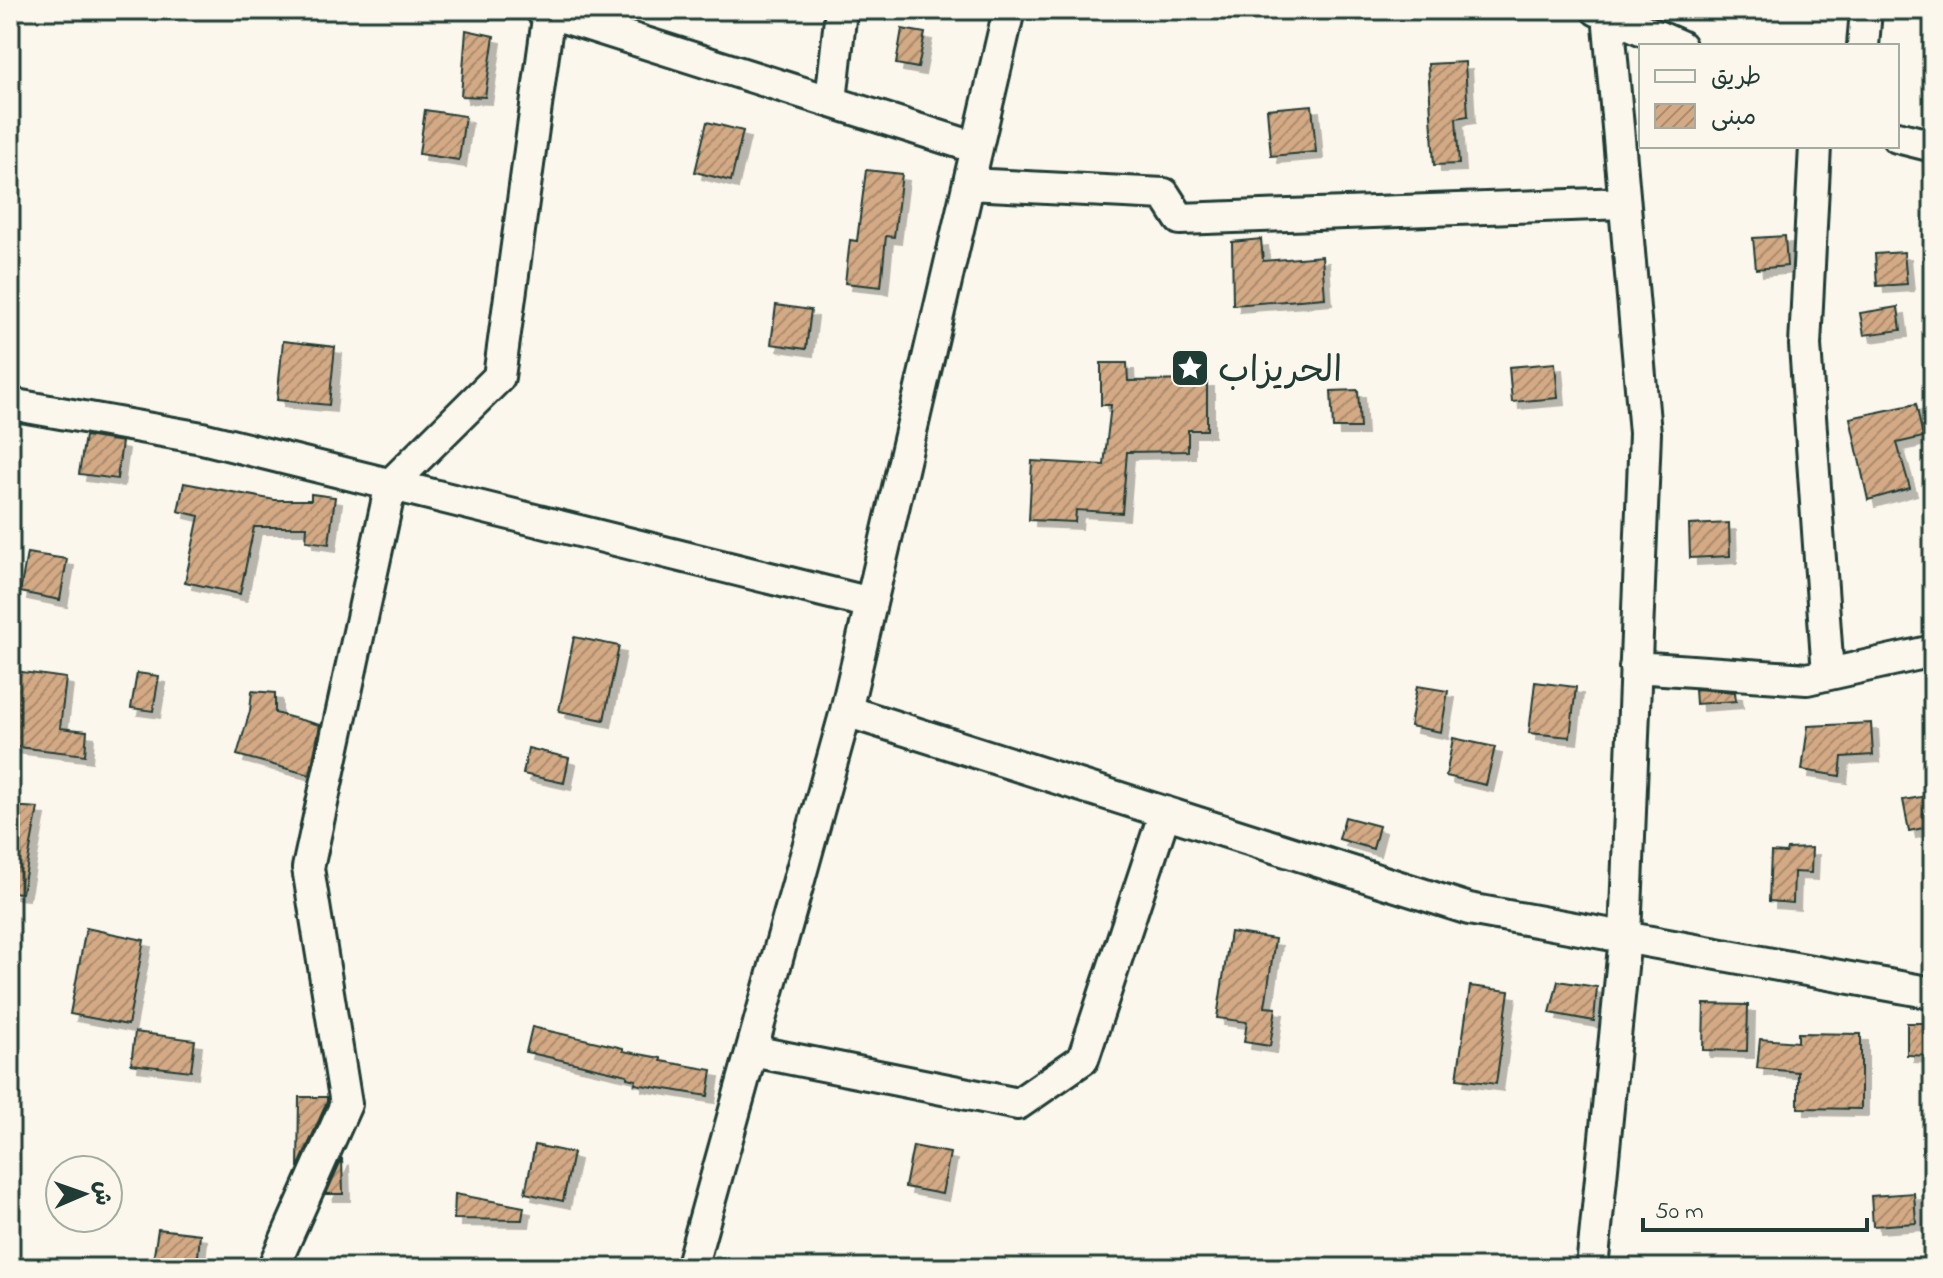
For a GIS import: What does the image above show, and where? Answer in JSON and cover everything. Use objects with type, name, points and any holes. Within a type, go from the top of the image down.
[{"type":"street","points":[[541,10],[977,148]]},
{"type":"street","points":[[831,101],[841,10]]},
{"type":"street","points":[[691,1268],[846,711],[1009,10]]},
{"type":"street","points":[[1863,44],[1866,10]]},
{"type":"street","points":[[273,1268],[346,1104],[308,868],[391,484],[499,377],[549,11]]},
{"type":"street","points":[[1603,12],[1675,44]]},
{"type":"street","points":[[1592,1268],[1625,937],[1645,433],[1603,12]]},
{"type":"street","points":[[1899,138],[1933,146]]},
{"type":"street","points":[[1815,148],[1805,345],[1828,674]]},
{"type":"street","points":[[969,184],[1164,194],[1180,219],[1624,203]]},
{"type":"street","points":[[10,404],[202,438],[871,603]]},
{"type":"street","points":[[1635,667],[1807,679],[1933,651]]},
{"type":"street","points":[[846,711],[1469,909],[1933,993]]},
{"type":"street","points":[[752,1051],[1018,1104],[1083,1059],[1165,812]]},
{"type":"building","points":[[902,29],[925,33],[918,68],[896,64]]},
{"type":"building","points":[[466,30],[494,36],[485,97],[461,96]]},
{"type":"building","points":[[1465,62],[1468,116],[1456,118],[1459,164],[1434,165],[1428,64]]},
{"type":"building","points":[[1312,105],[1316,152],[1271,156],[1267,109]]},
{"type":"building","points":[[425,110],[465,116],[459,160],[419,154]]},
{"type":"building","points":[[707,122],[743,131],[731,181],[695,172]]},
{"type":"building","points":[[866,170],[902,174],[894,237],[886,236],[881,287],[845,283],[850,240],[857,241]]},
{"type":"building","points":[[1785,236],[1787,266],[1756,269],[1753,238]]},
{"type":"building","points":[[1261,239],[1263,261],[1322,256],[1325,298],[1233,305],[1232,242]]},
{"type":"building","points":[[1904,252],[1907,284],[1877,286],[1875,254]]},
{"type":"building","points":[[776,305],[811,310],[806,349],[771,344]]},
{"type":"building","points":[[1898,307],[1901,330],[1864,335],[1860,313]]},
{"type":"building","points":[[283,341],[335,347],[329,405],[277,400]]},
{"type":"building","points":[[1101,363],[1127,363],[1128,381],[1207,380],[1207,430],[1188,430],[1188,451],[1127,452],[1122,513],[1076,510],[1075,522],[1029,520],[1032,461],[1104,465],[1111,405],[1101,405]]},
{"type":"building","points":[[1555,363],[1558,398],[1512,402],[1509,367]]},
{"type":"building","points":[[1358,390],[1360,428],[1333,428],[1331,391]]},
{"type":"building","points":[[1916,404],[1923,437],[1897,443],[1910,488],[1868,500],[1850,418]]},
{"type":"building","points":[[85,436],[122,442],[117,479],[79,474]]},
{"type":"building","points":[[184,483],[275,500],[311,500],[311,494],[335,497],[329,544],[306,541],[307,527],[254,527],[240,594],[185,582],[199,516],[178,511]]},
{"type":"building","points":[[1729,523],[1730,556],[1690,558],[1689,525]]},
{"type":"building","points":[[27,553],[67,559],[60,600],[20,592]]},
{"type":"building","points":[[574,637],[619,646],[604,720],[559,711]]},
{"type":"building","points":[[15,671],[66,678],[60,728],[87,731],[85,755],[10,746],[10,698]]},
{"type":"building","points":[[137,673],[159,676],[153,711],[131,708]]},
{"type":"building","points":[[1535,682],[1576,687],[1570,737],[1529,733]]},
{"type":"building","points":[[1417,686],[1448,691],[1441,732],[1410,726]]},
{"type":"building","points":[[1695,689],[1735,692],[1736,701],[1696,704]]},
{"type":"building","points":[[252,691],[275,693],[275,713],[320,725],[310,775],[237,755],[250,711]]},
{"type":"building","points":[[1871,723],[1873,755],[1842,757],[1840,776],[1802,770],[1808,726]]},
{"type":"building","points":[[1453,738],[1495,747],[1486,785],[1446,776]]},
{"type":"building","points":[[528,748],[569,758],[564,783],[523,774]]},
{"type":"building","points":[[1933,795],[1933,826],[1909,831],[1903,800]]},
{"type":"building","points":[[10,806],[38,808],[22,893],[10,892]]},
{"type":"building","points":[[1345,817],[1379,826],[1373,849],[1339,839]]},
{"type":"building","points":[[1812,848],[1811,873],[1794,872],[1793,903],[1769,901],[1771,852],[1786,853],[1787,849]]},
{"type":"building","points":[[86,928],[144,940],[128,1025],[70,1014]]},
{"type":"building","points":[[1230,932],[1275,939],[1265,1007],[1276,1008],[1270,1046],[1244,1042],[1247,1022],[1217,1018]]},
{"type":"building","points":[[1558,981],[1597,987],[1594,1021],[1550,1013]]},
{"type":"building","points":[[1470,986],[1509,991],[1496,1084],[1457,1079]]},
{"type":"building","points":[[1704,1004],[1748,1005],[1747,1051],[1703,1050]]},
{"type":"building","points":[[1907,1023],[1933,1023],[1933,1056],[1907,1055]]},
{"type":"building","points":[[532,1027],[661,1058],[661,1061],[712,1070],[708,1096],[635,1084],[636,1080],[627,1078],[627,1075],[526,1052]]},
{"type":"building","points":[[135,1032],[195,1040],[191,1071],[131,1064]]},
{"type":"building","points":[[1798,1033],[1861,1034],[1861,1109],[1798,1108],[1798,1072],[1757,1068],[1760,1039],[1798,1042]]},
{"type":"building","points":[[299,1097],[327,1097],[327,1102],[298,1168]]},
{"type":"building","points":[[535,1145],[573,1153],[563,1201],[525,1193]]},
{"type":"building","points":[[913,1146],[950,1153],[942,1194],[905,1187]]},
{"type":"building","points":[[342,1158],[343,1194],[326,1194]]},
{"type":"building","points":[[1914,1193],[1916,1223],[1873,1226],[1871,1196]]},
{"type":"building","points":[[455,1194],[524,1207],[522,1220],[454,1219]]},
{"type":"building","points":[[158,1229],[200,1234],[197,1268],[153,1261]]},
{"type":"place","name":"الحريزاب","points":[[1190,368]]}]
